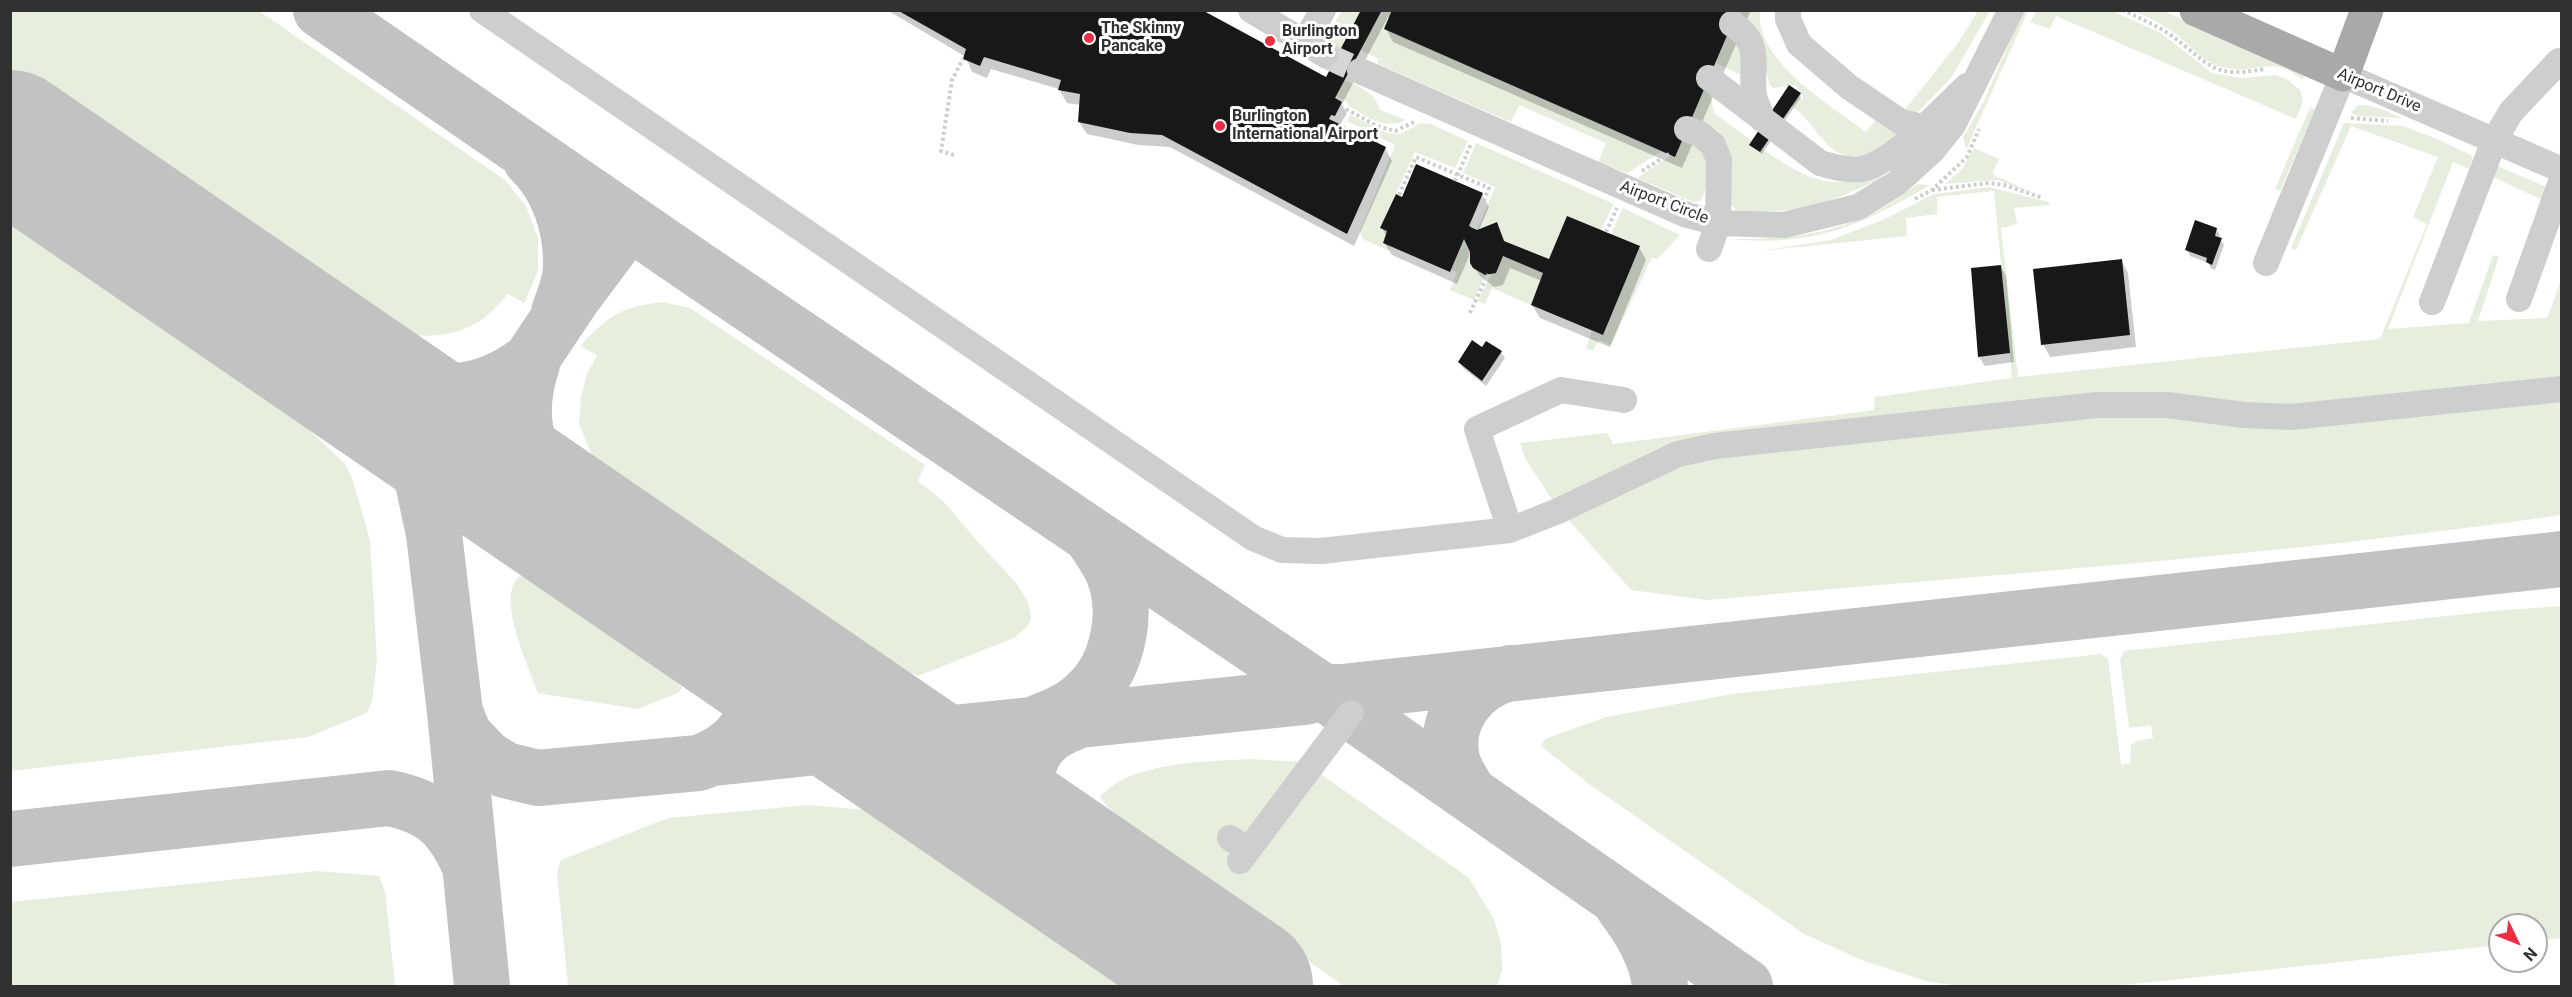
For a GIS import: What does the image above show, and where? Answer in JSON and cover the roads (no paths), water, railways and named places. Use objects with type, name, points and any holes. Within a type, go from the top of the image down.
[{"type":"main road","name":"Airport Drive","points":[[2196,10],[2343,75]]},
{"type":"main road","points":[[2343,75],[2367,10]]},
{"type":"street","points":[[482,10],[1253,538],[1282,550],[1321,551],[1510,530],[1558,511],[1678,454],[1715,446],[2097,405],[2167,405],[2244,415],[2291,417],[2562,389]]},
{"type":"street","points":[[1251,10],[1315,49],[1323,10]]},
{"type":"street","points":[[1788,10],[1788,19],[1799,44],[1849,87],[1901,122],[1922,127]]},
{"type":"street","points":[[1977,49],[2007,15]]},
{"type":"street","name":"Airport Circle","points":[[1360,71],[1687,215],[1718,223],[1784,225],[1858,207],[1897,183],[1932,152],[1953,125],[2007,15]]},
{"type":"street","points":[[1732,24],[1748,38],[1754,53],[1754,96],[1762,118]]},
{"type":"street","points":[[2432,302],[2494,141],[2511,112],[2559,61],[2562,63]]},
{"type":"street","points":[[1709,78],[1820,163],[1838,168],[1861,169],[1880,163],[1979,74]]},
{"type":"street","points":[[2266,263],[2343,75]]},
{"type":"street","name":"Airport Drive","points":[[2343,75],[2560,170]]},
{"type":"street","points":[[1687,129],[1700,134],[1713,145],[1719,160],[1718,223],[1709,249]]},
{"type":"street","points":[[2519,299],[2560,170]]},
{"type":"street","points":[[1510,530],[1477,429],[1561,390],[1624,400]]},
{"type":"street","points":[[1239,850],[1351,713]]},
{"type":"tunnel","points":[[1325,55],[1360,71]]},
{"type":"place","name":"The Skinny Pancake","points":[[1089,38]]},
{"type":"place","name":"Burlington Airport","points":[[1270,41]]},
{"type":"place","name":"Burlington International Airport","points":[[1220,126]]}]
